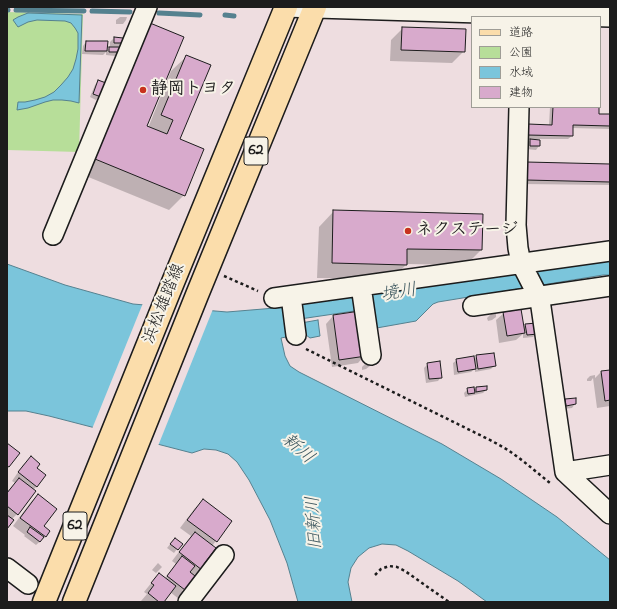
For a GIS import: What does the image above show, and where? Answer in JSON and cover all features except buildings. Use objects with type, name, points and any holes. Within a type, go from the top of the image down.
[{"type":"main road","name":"浜松雄踏線","points":[[44,602],[285,7]]},
{"type":"main road","name":"浜松雄踏線","points":[[74,602],[197,295],[315,7]]},
{"type":"street","points":[[53,235],[147,7]]},
{"type":"street","points":[[285,7],[588,16]]},
{"type":"street","points":[[519,108],[516,225],[518,248],[522,265],[540,300],[558,479]]},
{"type":"street","points":[[296,335],[286,300],[610,251]]},
{"type":"street","points":[[473,306],[536,294],[610,286]]},
{"type":"street","points":[[362,288],[371,355]]},
{"type":"street","points":[[558,479],[610,465]]},
{"type":"street","points":[[558,479],[610,514]]},
{"type":"street","points":[[188,602],[224,555]]},
{"type":"path","points":[[222,275],[286,300]]},
{"type":"path","points":[[296,335],[303,348],[485,438],[508,450],[523,461],[558,479]]},
{"type":"path","points":[[375,575],[381,569],[389,566],[397,567],[449,602]]},
{"type":"green space","points":[[7,12],[83,14],[79,152],[7,150]]},
{"type":"water","points":[[28,13],[82,15],[79,103],[53,100],[17,110],[18,102],[25,102],[45,97],[54,92],[61,85],[73,69],[78,49],[78,33],[71,23],[65,21],[37,20],[28,22],[18,27],[13,20]]},
{"type":"water","points":[[610,256],[610,275],[438,302],[433,304],[416,321],[371,329],[368,309],[300,319],[286,337],[281,338],[285,356],[290,366],[299,372],[442,444],[501,479],[557,517],[610,560],[610,602],[487,602],[458,581],[408,551],[396,545],[382,544],[369,548],[358,557],[351,568],[348,582],[352,602],[298,602],[287,563],[270,520],[249,480],[237,462],[228,454],[216,450],[204,449],[192,453],[49,416],[26,411],[7,411],[7,264],[65,285],[133,304],[227,312],[275,308],[514,269]]},
{"type":"water","points":[[318,320],[320,336],[310,338],[302,332],[301,323]]},
{"type":"pier","points":[[143,303],[213,309],[158,446],[92,429]]},
{"type":"waterway","points":[[16,10],[84,11]]},
{"type":"waterway","points":[[92,11],[130,12]]},
{"type":"waterway","points":[[159,13],[200,15]]},
{"type":"waterway","points":[[225,15],[234,16]]},
{"type":"place","name":"静岡トヨタ","points":[[143,90]]},
{"type":"place","name":"ネクステージ","points":[[408,231]]},
{"type":"water label","name":"境川","points":[[399,294]]},
{"type":"water label","name":"新川","points":[[297,450]]},
{"type":"water label","name":"旧新川","points":[[316,523]]}]
